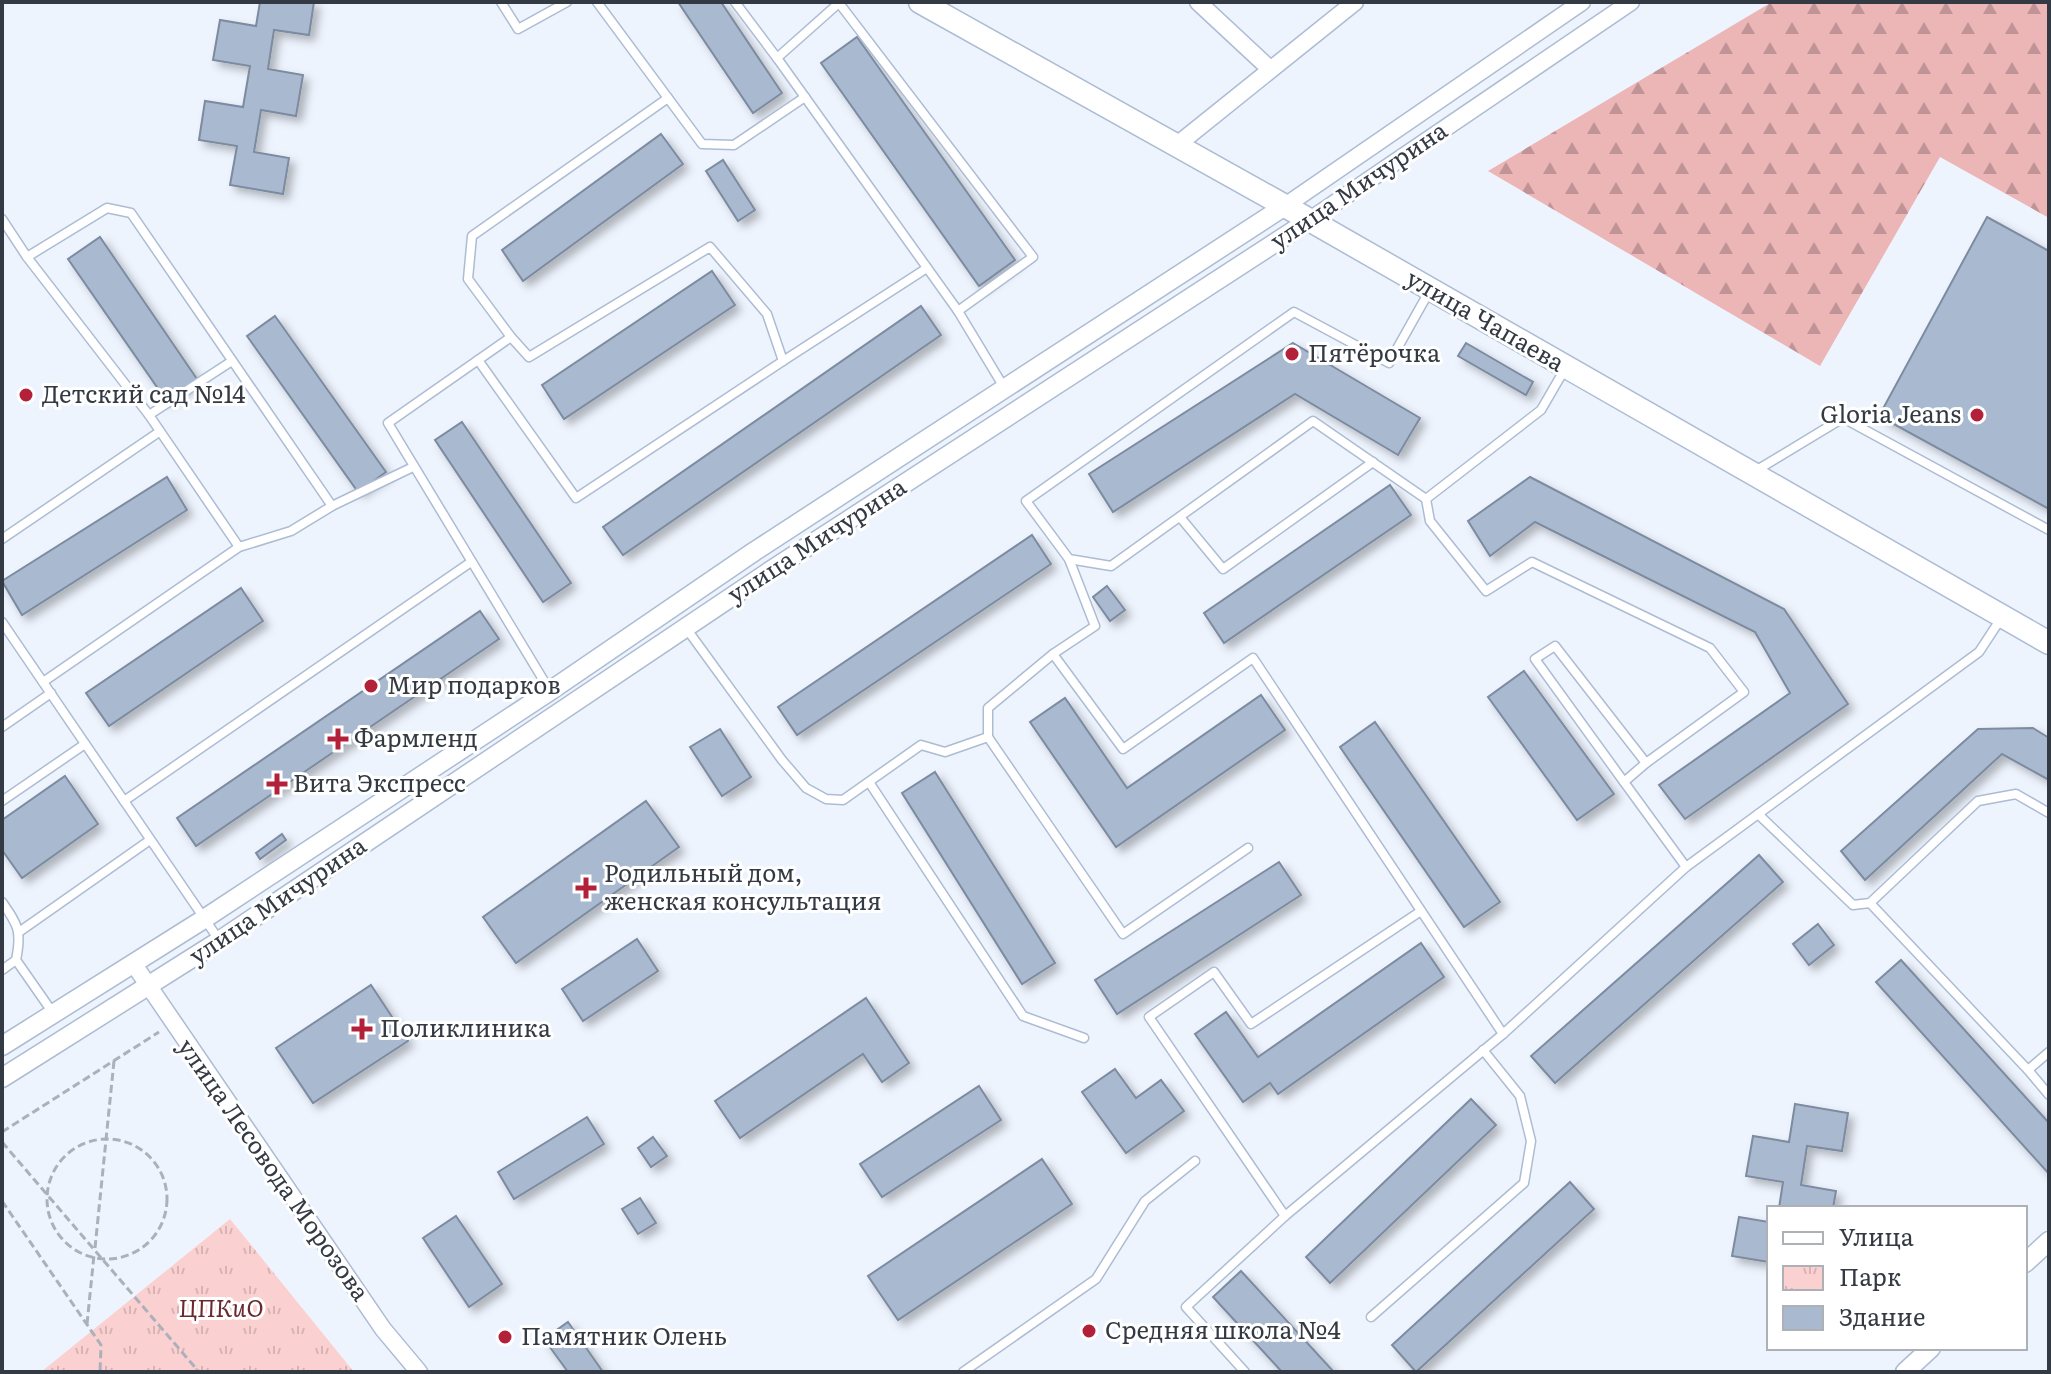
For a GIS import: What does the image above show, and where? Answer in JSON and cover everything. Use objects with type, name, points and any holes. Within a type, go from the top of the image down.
[{"type":"main road","name":"улица Чапаева","points":[[920,2],[1310,220],[2049,643]]},
{"type":"street","points":[[1198,2],[1270,69]]},
{"type":"street","points":[[1177,145],[1355,2]]},
{"type":"street","name":"улица Мичурина","points":[[2,1046],[204,919],[550,691],[755,551],[1285,206],[1582,2]]},
{"type":"street","name":"улица Мичурина","points":[[2,1078],[219,941],[686,627],[1310,220],[1631,2]]},
{"type":"street","name":"улица Лесовода Морозова","points":[[133,963],[383,1329],[419,1372]]},
{"type":"street","points":[[2027,1261],[2049,1241]]},
{"type":"street","points":[[1905,1372],[1929,1350]]},
{"type":"lane","points":[[501,2],[518,29],[567,2]]},
{"type":"lane","points":[[597,2],[702,144],[734,145],[805,97]]},
{"type":"lane","points":[[735,2],[958,311],[1005,389]]},
{"type":"lane","points":[[777,58],[839,3],[1033,257],[958,311]]},
{"type":"lane","points":[[668,98],[472,236],[468,279],[529,357],[710,247],[767,314],[783,361]]},
{"type":"lane","points":[[27,257],[107,208],[131,213],[332,506]]},
{"type":"lane","points":[[2,219],[27,257],[149,415],[239,547]]},
{"type":"lane","points":[[478,360],[576,498],[927,268]]},
{"type":"lane","points":[[1248,848],[1123,934],[988,737],[988,708],[1053,654],[1095,626],[1069,559],[1026,501],[1294,312],[1389,363],[1431,289]]},
{"type":"lane","points":[[511,337],[388,423],[550,691]]},
{"type":"lane","points":[[149,415],[232,361]]},
{"type":"lane","points":[[1426,499],[1541,410],[1566,367]]},
{"type":"lane","points":[[1752,473],[1843,418],[2049,530]]},
{"type":"lane","points":[[1069,559],[1111,566],[1313,421],[1426,499],[1430,521],[1486,591],[1532,562],[1710,648],[1744,692],[1624,782]]},
{"type":"lane","points":[[2,539],[159,432]]},
{"type":"lane","points":[[1180,517],[1223,569],[1373,462]]},
{"type":"lane","points":[[43,682],[239,547],[291,531],[332,506],[413,467]]},
{"type":"lane","points":[[124,801],[471,562]]},
{"type":"lane","points":[[1245,1372],[1186,1307],[1285,1216],[1503,1034],[1686,867],[1979,652],[2002,617]]},
{"type":"lane","points":[[2,622],[219,941]]},
{"type":"lane","points":[[686,627],[782,760],[806,788],[826,799],[843,800],[921,745],[945,752],[988,737]]},
{"type":"lane","points":[[1646,763],[1555,646],[1535,659],[1686,867]]},
{"type":"lane","points":[[1053,654],[1123,749],[1253,658],[1503,1034]]},
{"type":"lane","points":[[2,727],[51,693]]},
{"type":"lane","points":[[2,801],[85,744]]},
{"type":"lane","points":[[869,782],[1023,1016],[1084,1038]]},
{"type":"lane","points":[[1758,814],[1853,905],[1870,903],[1978,801],[2016,794],[2049,813]]},
{"type":"lane","points":[[19,932],[150,840]]},
{"type":"lane","points":[[2,902],[15,920],[19,932],[16,960],[53,1013]]},
{"type":"lane","points":[[1870,903],[2049,1095]]},
{"type":"lane","points":[[1285,1216],[1149,1017],[1214,972],[1251,1024],[1421,911]]},
{"type":"lane","points":[[2,970],[16,960]]},
{"type":"lane","points":[[1371,1317],[1524,1183],[1531,1141],[1520,1096],[1483,1050]]},
{"type":"lane","points":[[2028,1070],[2049,1052]]},
{"type":"lane","points":[[963,1372],[1096,1279],[1145,1201],[1195,1161]]},
{"type":"path","points":[[2,1132],[172,1024]]},
{"type":"path","points":[[87,1324],[114,1061]]},
{"type":"path","points":[[106,1139],[131,1144],[152,1159],[167,1195],[163,1220],[149,1242],[127,1255],[102,1259],[72,1247],[63,1239],[51,1219],[47,1196],[54,1171],[70,1152],[93,1141],[106,1139]]},
{"type":"path","points":[[2,1142],[199,1372]]},
{"type":"path","points":[[2,1201],[101,1345],[100,1372]]},
{"type":"green space","points":[[1772,2],[2049,2],[2049,218],[1940,157],[1820,366],[1488,171]]},
{"type":"green space","name":"ЦПКиО","points":[[230,1219],[354,1372],[41,1372]]},
{"type":"building","points":[[260,2],[314,2],[309,35],[274,30],[268,69],[303,75],[296,116],[261,110],[254,152],[289,158],[283,194],[230,185],[237,146],[199,140],[205,101],[243,107],[250,66],[213,60],[220,20],[256,26]]},
{"type":"building","points":[[678,2],[721,2],[782,93],[753,113]]},
{"type":"building","points":[[857,37],[1015,260],[979,286],[821,63]]},
{"type":"building","points":[[661,134],[683,164],[523,281],[502,250]]},
{"type":"building","points":[[723,160],[755,210],[738,221],[706,171]]},
{"type":"building","points":[[1987,217],[2049,251],[2049,509],[1879,416]]},
{"type":"building","points":[[100,237],[197,379],[166,400],[68,259]]},
{"type":"building","points":[[712,271],[735,305],[564,419],[542,385]]},
{"type":"building","points":[[921,306],[941,335],[623,555],[603,527]]},
{"type":"building","points":[[275,316],[386,472],[358,492],[247,336]]},
{"type":"building","points":[[1293,343],[1420,418],[1398,455],[1295,394],[1113,512],[1089,474]]},
{"type":"building","points":[[1466,343],[1533,382],[1526,395],[1458,356]]},
{"type":"building","points":[[462,422],[571,583],[543,602],[435,440]]},
{"type":"building","points":[[167,477],[187,510],[22,615],[2,581]]},
{"type":"building","points":[[1530,477],[1784,609],[1848,704],[1685,819],[1659,785],[1790,693],[1755,632],[1535,522],[1490,556],[1468,521]]},
{"type":"building","points":[[1390,485],[1411,515],[1224,643],[1204,613]]},
{"type":"building","points":[[1032,535],[1051,564],[797,735],[778,707]]},
{"type":"building","points":[[1107,586],[1125,610],[1110,621],[1093,597]]},
{"type":"building","points":[[241,588],[263,621],[109,726],[86,693]]},
{"type":"building","points":[[480,611],[499,639],[196,846],[177,818]]},
{"type":"building","points":[[1524,671],[1614,794],[1577,820],[1488,697]]},
{"type":"building","points":[[1261,695],[1285,730],[1116,847],[1030,722],[1065,698],[1127,788]]},
{"type":"building","points":[[1375,722],[1500,902],[1464,927],[1340,747]]},
{"type":"building","points":[[2033,728],[2049,738],[2049,780],[2002,754],[1865,880],[1841,851],[1978,729]]},
{"type":"building","points":[[720,729],[751,777],[722,796],[690,747]]},
{"type":"building","points":[[935,772],[1055,963],[1022,984],[902,793]]},
{"type":"building","points":[[65,776],[98,824],[22,878],[2,850],[2,820]]},
{"type":"building","points":[[646,801],[679,847],[516,963],[483,917]]},
{"type":"building","points":[[282,834],[286,840],[260,859],[256,853]]},
{"type":"building","points":[[1759,855],[1783,882],[1555,1083],[1531,1056]]},
{"type":"building","points":[[1279,862],[1301,895],[1117,1014],[1095,980]]},
{"type":"building","points":[[1818,924],[1834,945],[1809,965],[1793,944]]},
{"type":"building","points":[[637,939],[658,971],[583,1021],[562,989]]},
{"type":"building","points":[[1421,943],[1444,977],[1278,1094],[1270,1083],[1243,1102],[1195,1034],[1226,1012],[1258,1057]]},
{"type":"building","points":[[1901,960],[2049,1123],[2049,1174],[1876,982]]},
{"type":"building","points":[[371,985],[408,1041],[313,1103],[276,1048]]},
{"type":"building","points":[[866,998],[909,1063],[882,1082],[863,1054],[740,1138],[715,1101]]},
{"type":"building","points":[[1115,1069],[1136,1098],[1161,1080],[1184,1111],[1126,1153],[1082,1092]]},
{"type":"building","points":[[979,1086],[1001,1120],[882,1197],[860,1164]]},
{"type":"building","points":[[1471,1099],[1496,1125],[1330,1283],[1306,1257]]},
{"type":"building","points":[[1795,1104],[1848,1113],[1842,1151],[1807,1146],[1801,1185],[1836,1191],[1833,1206],[1779,1206],[1783,1182],[1746,1176],[1753,1136],[1789,1142]]},
{"type":"building","points":[[587,1117],[604,1144],[514,1199],[498,1172]]},
{"type":"building","points":[[653,1137],[667,1156],[651,1167],[638,1148]]},
{"type":"building","points":[[1042,1159],[1072,1204],[898,1320],[868,1276]]},
{"type":"building","points":[[1570,1182],[1594,1209],[1416,1372],[1392,1345]]},
{"type":"building","points":[[640,1198],[656,1223],[638,1234],[622,1209]]},
{"type":"building","points":[[456,1216],[502,1284],[469,1307],[423,1238]]},
{"type":"building","points":[[1739,1217],[1767,1222],[1767,1262],[1732,1256]]},
{"type":"building","points":[[1241,1271],[1334,1372],[1282,1372],[1213,1297]]},
{"type":"building","points":[[568,1322],[603,1372],[568,1372],[544,1339]]},
{"type":"place","name":"Пятёрочка","points":[[1292,354]]},
{"type":"place","name":"Детский сад №14","points":[[26,395]]},
{"type":"place","name":"Gloria Jeans","points":[[1977,415]]},
{"type":"place","name":"Мир подарков","points":[[371,686]]},
{"type":"place","name":"Фармленд","points":[[338,739]]},
{"type":"place","name":"Вита Экспресс","points":[[277,784]]},
{"type":"place","name":"Родильный дом, женская консультация","points":[[586,888]]},
{"type":"place","name":"Поликлиника","points":[[362,1029]]},
{"type":"place","name":"Средняя школа №4","points":[[1089,1331]]},
{"type":"place","name":"Памятник Олень","points":[[505,1337]]}]
